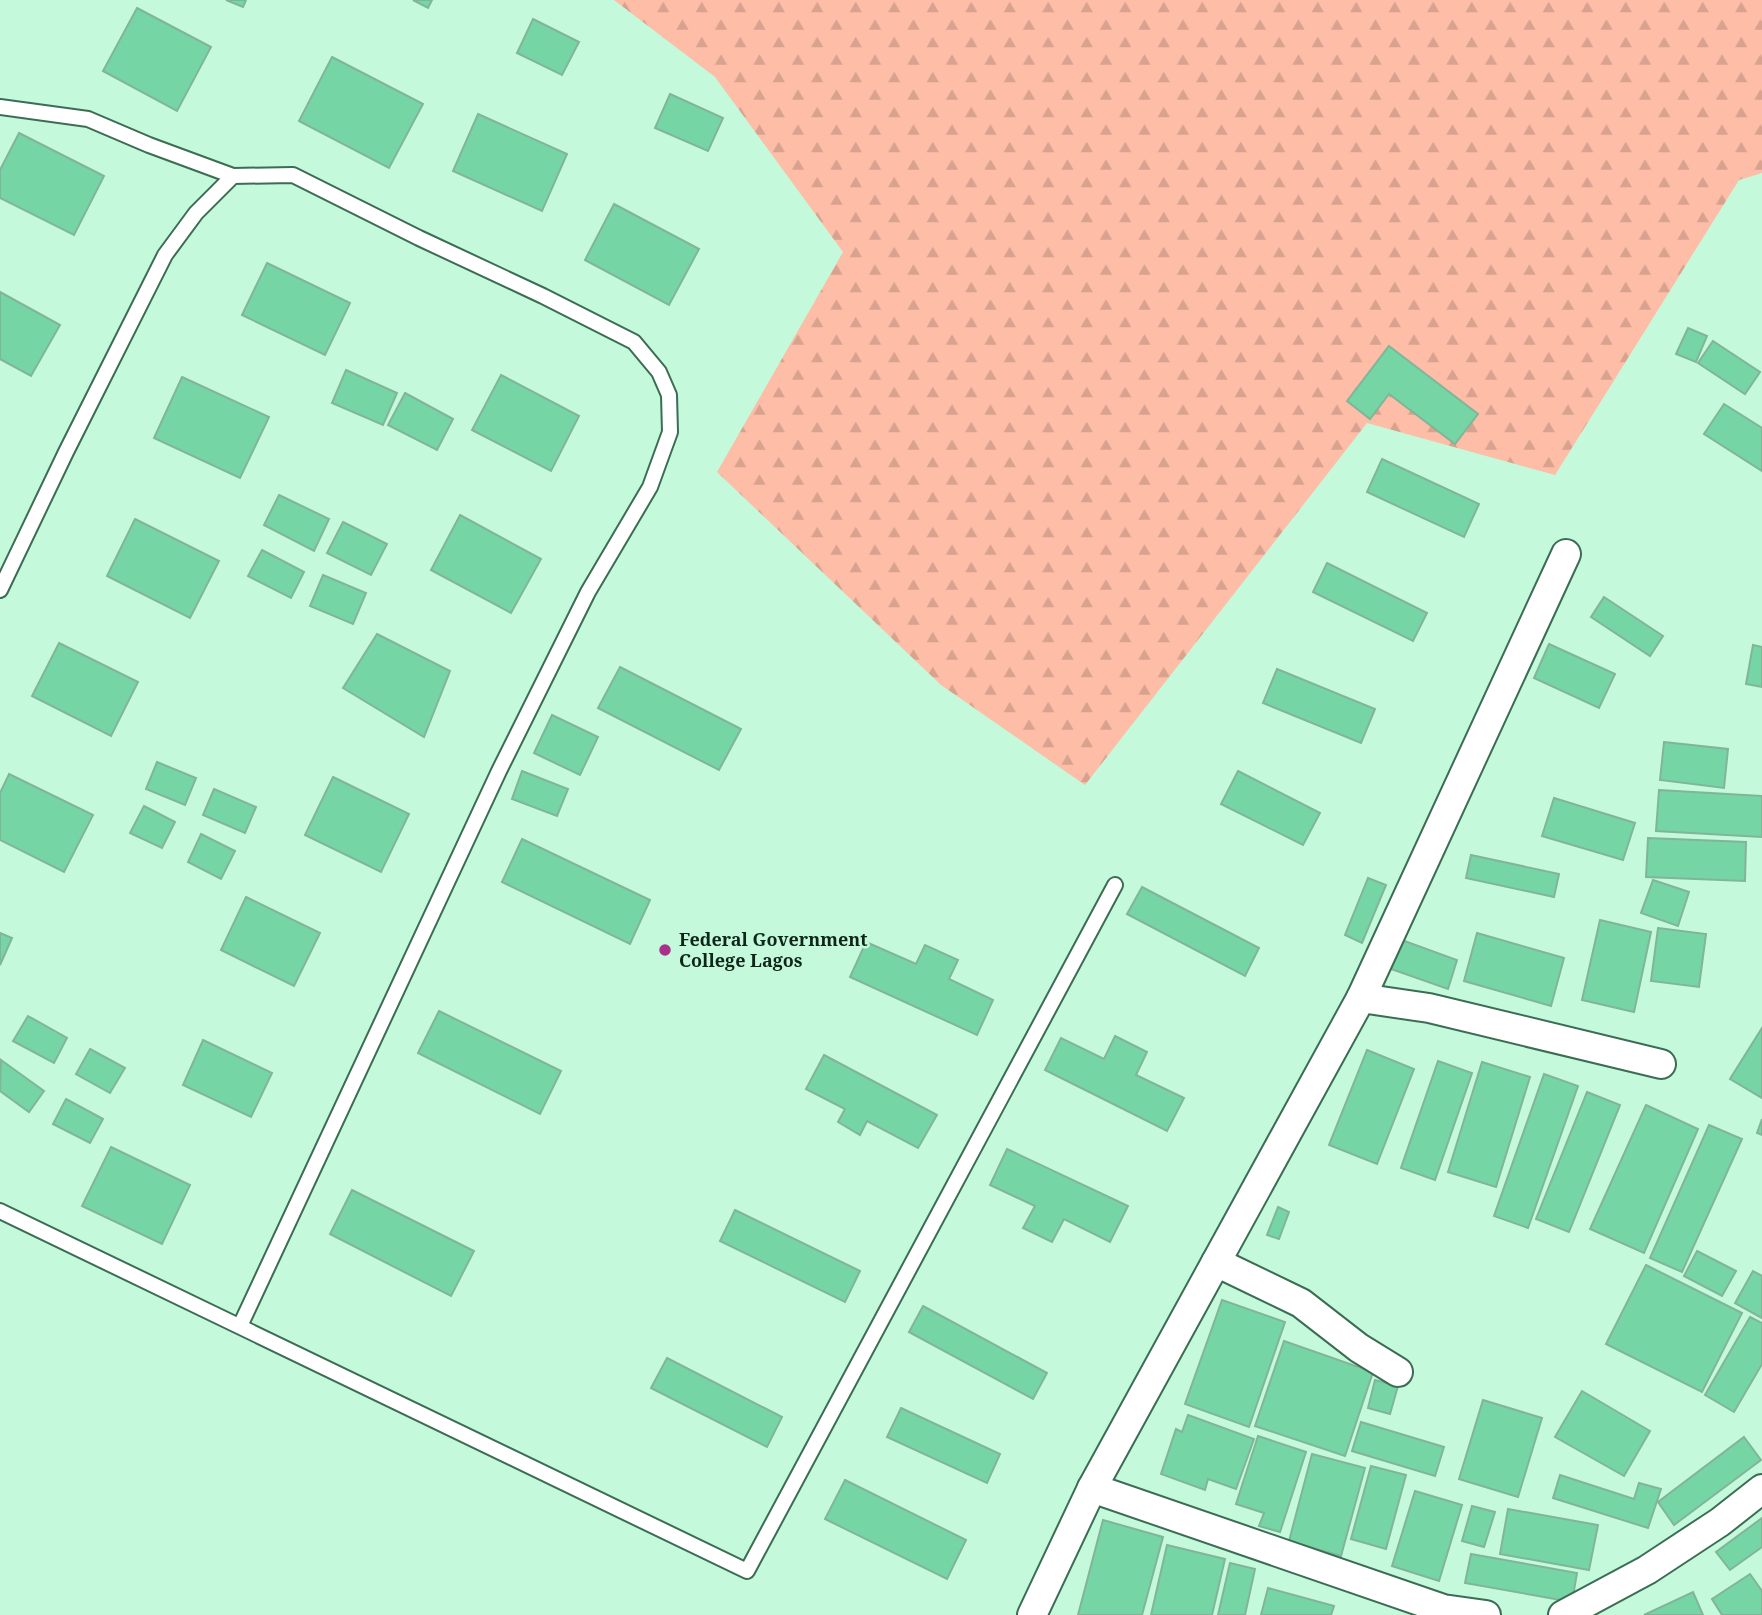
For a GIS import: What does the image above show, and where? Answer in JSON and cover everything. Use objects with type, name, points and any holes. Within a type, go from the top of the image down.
[{"type":"street","points":[[1032,1615],[1092,1488],[1361,998],[1566,554]]},
{"type":"street","points":[[1361,998],[1429,1008],[1661,1064]]},
{"type":"street","points":[[1216,1262],[1301,1303],[1359,1348],[1398,1372]]},
{"type":"street","points":[[1092,1488],[1443,1612],[1486,1615]]},
{"type":"street","points":[[1563,1615],[1647,1570],[1720,1522],[1762,1489]]},
{"type":"lane","points":[[0,107],[89,119],[233,176],[293,175],[634,342],[659,372],[669,396],[670,432],[650,487],[588,592],[499,771],[240,1326]]},
{"type":"lane","points":[[0,590],[65,453],[165,255],[196,213],[233,176]]},
{"type":"lane","points":[[0,1211],[747,1571],[1115,885]]},
{"type":"green space","points":[[614,0],[1762,0],[1762,173],[1739,180],[1555,475],[1367,423],[1085,785],[941,685],[717,472],[843,252],[715,77]]},
{"type":"building","points":[[226,0],[246,0],[243,7]]},
{"type":"building","points":[[413,0],[432,0],[428,8]]},
{"type":"building","points":[[137,8],[211,47],[177,111],[103,71]]},
{"type":"building","points":[[533,19],[579,42],[562,75],[517,53]]},
{"type":"building","points":[[332,57],[423,104],[389,168],[299,121]]},
{"type":"building","points":[[670,94],[723,118],[708,151],[655,128]]},
{"type":"building","points":[[478,114],[567,154],[542,211],[453,171]]},
{"type":"building","points":[[19,133],[104,176],[74,235],[0,198],[0,170]]},
{"type":"building","points":[[614,204],[699,249],[669,305],[585,260]]},
{"type":"building","points":[[267,263],[350,303],[325,355],[242,315]]},
{"type":"building","points":[[0,292],[60,325],[31,376],[0,359]]},
{"type":"building","points":[[1688,328],[1707,336],[1696,362],[1676,354]]},
{"type":"building","points":[[1713,341],[1760,372],[1745,394],[1698,363]]},
{"type":"building","points":[[1389,346],[1478,414],[1455,444],[1389,394],[1370,419],[1347,401]]},
{"type":"building","points":[[346,370],[397,393],[383,425],[332,403]]},
{"type":"building","points":[[501,375],[579,416],[551,471],[472,430]]},
{"type":"building","points":[[182,377],[269,417],[240,478],[154,438]]},
{"type":"building","points":[[405,393],[453,419],[437,450],[388,425]]},
{"type":"building","points":[[1724,404],[1762,428],[1762,471],[1704,434]]},
{"type":"building","points":[[1382,459],[1479,504],[1464,537],[1367,492]]},
{"type":"building","points":[[279,495],[329,519],[314,551],[264,525]]},
{"type":"building","points":[[460,515],[541,559],[511,613],[431,570]]},
{"type":"building","points":[[135,519],[219,561],[190,618],[107,576]]},
{"type":"building","points":[[343,522],[387,544],[371,575],[327,553]]},
{"type":"building","points":[[262,550],[304,572],[291,598],[248,576]]},
{"type":"building","points":[[1327,563],[1427,613],[1413,641],[1313,592]]},
{"type":"building","points":[[323,575],[366,593],[353,624],[310,606]]},
{"type":"building","points":[[1604,597],[1663,636],[1650,656],[1591,617]]},
{"type":"building","points":[[377,634],[450,671],[424,737],[343,688]]},
{"type":"building","points":[[59,643],[138,682],[111,736],[32,696]]},
{"type":"building","points":[[1549,644],[1615,674],[1599,708],[1534,678]]},
{"type":"building","points":[[1753,645],[1762,647],[1762,687],[1746,684]]},
{"type":"building","points":[[620,667],[741,729],[719,770],[598,708]]},
{"type":"building","points":[[1277,669],[1375,709],[1361,743],[1263,703]]},
{"type":"building","points":[[552,715],[598,737],[580,775],[534,753]]},
{"type":"building","points":[[1664,742],[1728,749],[1724,788],[1660,780]]},
{"type":"building","points":[[157,762],[196,778],[185,805],[146,789]]},
{"type":"building","points":[[522,771],[568,789],[557,816],[512,799]]},
{"type":"building","points":[[1238,771],[1320,813],[1303,845],[1221,804]]},
{"type":"building","points":[[9,774],[93,815],[64,872],[0,840],[0,793]]},
{"type":"building","points":[[333,777],[409,814],[381,872],[305,835]]},
{"type":"building","points":[[214,789],[256,807],[245,833],[203,815]]},
{"type":"building","points":[[1659,790],[1762,796],[1762,837],[1656,831]]},
{"type":"building","points":[[1554,798],[1635,823],[1623,860],[1542,836]]},
{"type":"building","points":[[144,806],[175,822],[162,848],[130,833]]},
{"type":"building","points":[[201,834],[235,851],[221,879],[188,862]]},
{"type":"building","points":[[1648,838],[1746,842],[1745,881],[1646,877]]},
{"type":"building","points":[[522,839],[650,900],[630,944],[502,882]]},
{"type":"building","points":[[1471,855],[1559,874],[1554,897],[1466,878]]},
{"type":"building","points":[[1368,878],[1386,885],[1362,943],[1345,935]]},
{"type":"building","points":[[1653,880],[1689,892],[1678,926],[1641,913]]},
{"type":"building","points":[[1142,887],[1259,948],[1245,976],[1127,914]]},
{"type":"building","points":[[246,897],[320,933],[294,986],[221,950]]},
{"type":"building","points":[[1600,920],[1651,932],[1634,1012],[1582,1000]]},
{"type":"building","points":[[1658,928],[1706,934],[1699,987],[1651,981]]},
{"type":"building","points":[[0,933],[12,938],[0,965]]},
{"type":"building","points":[[1477,933],[1564,958],[1551,1006],[1464,981]]},
{"type":"building","points":[[1399,939],[1457,960],[1448,989],[1388,968]]},
{"type":"building","points":[[866,942],[916,964],[925,945],[958,960],[949,979],[993,1000],[977,1035],[850,977]]},
{"type":"building","points":[[439,1011],[561,1071],[540,1114],[418,1053]]},
{"type":"building","points":[[28,1016],[67,1038],[54,1063],[13,1041]]},
{"type":"building","points":[[1762,1028],[1762,1098],[1730,1079]]},
{"type":"building","points":[[1115,1036],[1147,1052],[1136,1075],[1184,1098],[1167,1131],[1045,1070],[1061,1038],[1104,1059]]},
{"type":"building","points":[[203,1040],[272,1073],[251,1117],[183,1085]]},
{"type":"building","points":[[90,1049],[125,1068],[110,1093],[76,1074]]},
{"type":"building","points":[[1367,1050],[1414,1069],[1377,1164],[1329,1145]]},
{"type":"building","points":[[824,1055],[937,1115],[918,1148],[867,1121],[860,1135],[838,1122],[845,1109],[806,1089]]},
{"type":"building","points":[[1,1060],[44,1091],[29,1112],[0,1091]]},
{"type":"building","points":[[1438,1061],[1472,1073],[1435,1180],[1401,1168]]},
{"type":"building","points":[[1482,1062],[1530,1077],[1496,1187],[1448,1172]]},
{"type":"building","points":[[1544,1074],[1578,1086],[1528,1228],[1494,1216]]},
{"type":"building","points":[[1587,1092],[1620,1105],[1569,1232],[1536,1219]]},
{"type":"building","points":[[66,1099],[103,1119],[90,1143],[53,1124]]},
{"type":"building","points":[[1646,1105],[1698,1129],[1644,1253],[1590,1229]]},
{"type":"building","points":[[1762,1119],[1762,1135],[1757,1133]]},
{"type":"building","points":[[1709,1125],[1742,1139],[1682,1272],[1650,1258]]},
{"type":"building","points":[[111,1147],[190,1185],[162,1244],[82,1206]]},
{"type":"building","points":[[1007,1149],[1128,1206],[1110,1242],[1064,1219],[1052,1242],[1023,1228],[1035,1206],[990,1185]]},
{"type":"building","points":[[352,1190],[474,1251],[451,1296],[330,1234]]},
{"type":"building","points":[[1278,1207],[1289,1212],[1279,1239],[1267,1235]]},
{"type":"building","points":[[735,1210],[860,1271],[845,1302],[720,1241]]},
{"type":"building","points":[[1697,1251],[1736,1271],[1722,1296],[1684,1276]]},
{"type":"building","points":[[1646,1265],[1742,1313],[1702,1392],[1606,1344]]},
{"type":"building","points":[[1753,1271],[1762,1276],[1762,1318],[1735,1303]]},
{"type":"building","points":[[1222,1300],[1285,1322],[1249,1427],[1185,1404]]},
{"type":"building","points":[[923,1306],[1047,1373],[1033,1399],[909,1332]]},
{"type":"building","points":[[1750,1317],[1762,1323],[1762,1364],[1734,1412],[1705,1395]]},
{"type":"building","points":[[1284,1341],[1373,1372],[1345,1456],[1255,1426]]},
{"type":"building","points":[[667,1358],[782,1417],[767,1447],[651,1388]]},
{"type":"building","points":[[1375,1380],[1398,1386],[1390,1414],[1368,1408]]},
{"type":"building","points":[[1582,1391],[1650,1431],[1624,1476],[1555,1437]]},
{"type":"building","points":[[1483,1400],[1542,1418],[1518,1497],[1459,1479]]},
{"type":"building","points":[[901,1408],[1000,1454],[987,1483],[887,1437]]},
{"type":"building","points":[[1188,1415],[1254,1439],[1236,1489],[1208,1479],[1205,1490],[1161,1474],[1176,1429],[1182,1432]]},
{"type":"building","points":[[1361,1422],[1444,1447],[1435,1476],[1352,1451]]},
{"type":"building","points":[[1258,1436],[1306,1452],[1280,1532],[1259,1526],[1264,1513],[1236,1504]]},
{"type":"building","points":[[1744,1437],[1761,1460],[1674,1525],[1658,1502]]},
{"type":"building","points":[[1312,1454],[1365,1468],[1341,1556],[1289,1541]]},
{"type":"building","points":[[1371,1466],[1406,1475],[1386,1549],[1351,1539]]},
{"type":"building","points":[[1560,1475],[1634,1499],[1639,1483],[1661,1489],[1648,1528],[1553,1498]]},
{"type":"building","points":[[845,1480],[966,1540],[947,1579],[825,1519]]},
{"type":"building","points":[[1415,1491],[1462,1505],[1439,1581],[1392,1566]]},
{"type":"building","points":[[1472,1506],[1495,1512],[1484,1547],[1462,1541]]},
{"type":"building","points":[[1508,1509],[1598,1525],[1589,1570],[1500,1554]]},
{"type":"building","points":[[1762,1518],[1762,1547],[1730,1570],[1716,1552]]},
{"type":"building","points":[[1103,1520],[1163,1537],[1142,1615],[1078,1615]]},
{"type":"building","points":[[1167,1545],[1225,1559],[1212,1615],[1151,1615]]},
{"type":"building","points":[[1471,1554],[1577,1573],[1572,1602],[1465,1583]]},
{"type":"building","points":[[1230,1563],[1255,1569],[1245,1615],[1218,1615]]},
{"type":"building","points":[[1750,1574],[1762,1591],[1762,1615],[1722,1615],[1712,1599]]},
{"type":"building","points":[[1268,1588],[1334,1606],[1331,1615],[1261,1615]]},
{"type":"building","points":[[1693,1592],[1703,1615],[1644,1615]]},
{"type":"place","name":"Federal Government College Lagos","points":[[665,950]]}]
